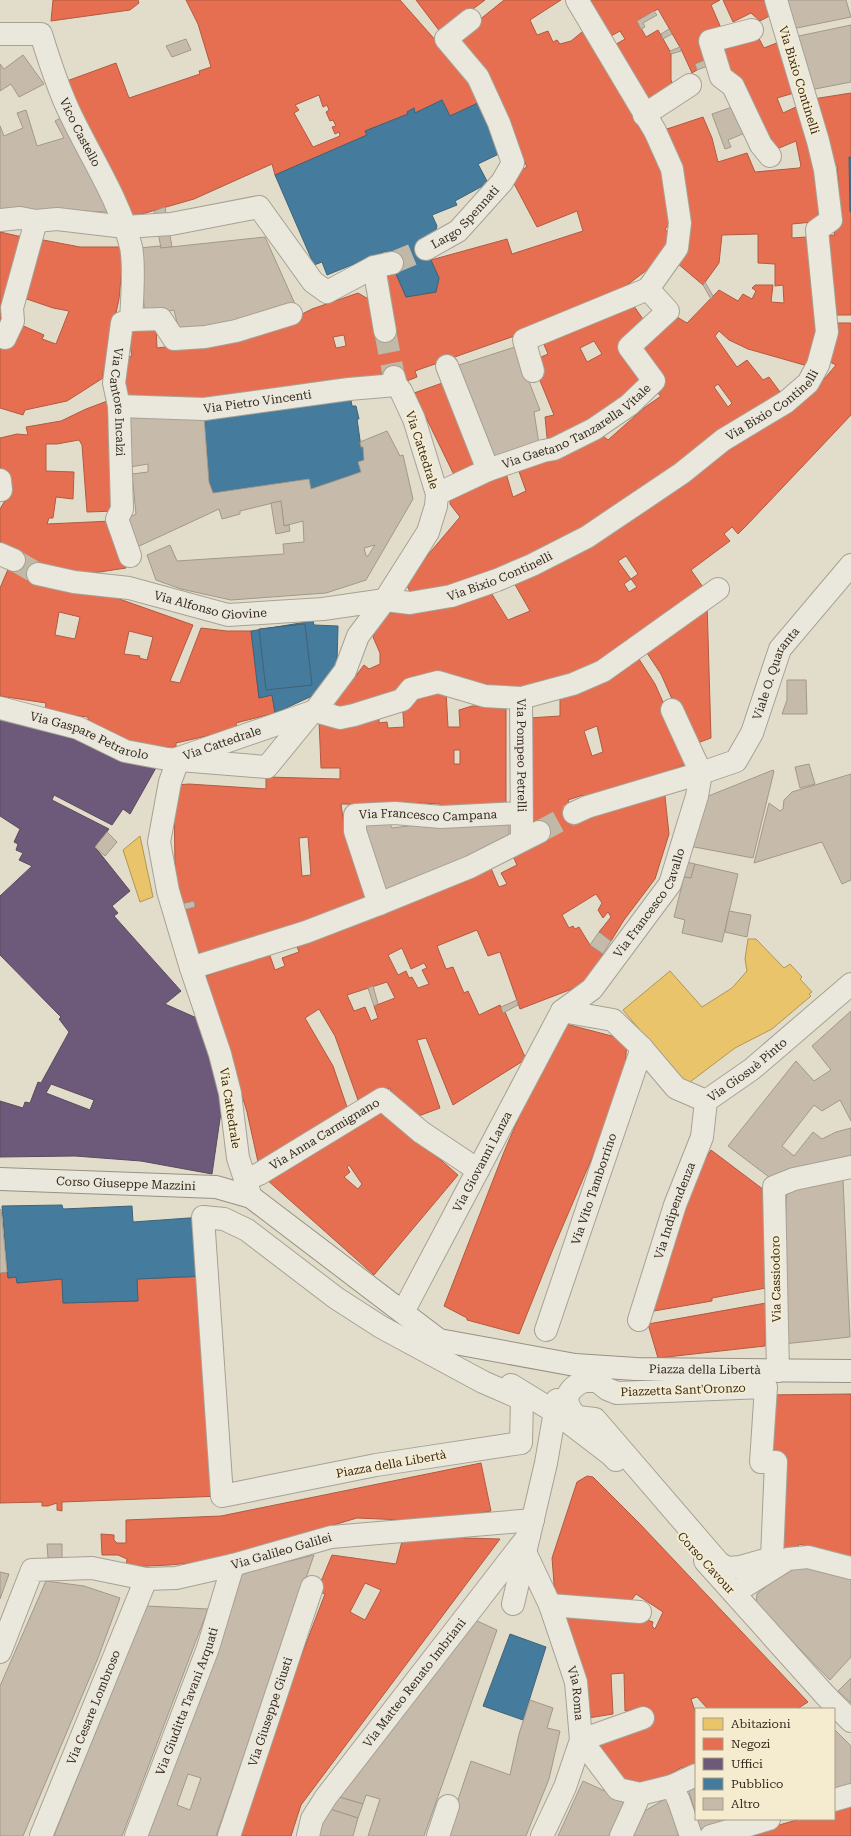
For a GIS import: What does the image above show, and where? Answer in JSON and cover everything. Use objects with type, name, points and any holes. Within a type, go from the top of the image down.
[{"type":"street","points":[[533,371],[524,340],[648,289],[677,248],[680,223],[672,169],[655,131],[644,115],[593,24],[577,0]]},
{"type":"street","name":"Via Bixio Continelli","points":[[385,600],[410,603],[451,596],[497,580],[546,558],[587,537],[682,473],[723,440],[786,402],[808,383],[818,365],[827,332],[817,230],[831,220],[823,162],[776,0]]},
{"type":"street","name":"Largo Spennati","points":[[426,249],[458,231],[502,182],[513,163],[498,122],[478,77],[446,39],[470,20]]},
{"type":"street","points":[[752,30],[710,41],[721,77],[733,86],[761,146],[770,156]]},
{"type":"street","name":"Vico Castello","points":[[0,34],[41,34],[55,78],[125,227]]},
{"type":"street","points":[[644,115],[690,85]]},
{"type":"street","points":[[0,220],[20,218],[36,221],[57,219],[125,227],[171,224],[259,207],[313,282],[327,292],[383,265],[385,331]]},
{"type":"street","points":[[5,338],[13,321],[12,308],[36,221]]},
{"type":"street","points":[[125,227],[131,249],[131,320],[161,319],[174,339],[205,337],[220,334],[291,314]]},
{"type":"street","name":"Via Gaetano Tanzarella Vitale","points":[[437,494],[488,470],[543,451],[554,449],[594,429],[628,405],[654,381],[629,347],[668,311],[648,289]]},
{"type":"street","name":"Via Cantore Incalzi","points":[[130,556],[117,519],[122,509],[119,406],[114,383],[122,323],[131,320]]},
{"type":"street","points":[[447,366],[488,470]]},
{"type":"street","name":"Via Cattedrale","points":[[248,1188],[238,1158],[230,1093],[220,1054],[191,968],[168,891],[158,842],[170,782],[179,758],[313,711],[345,671],[358,636],[385,600],[428,532],[436,506],[437,494],[414,420],[395,381]]},
{"type":"street","name":"Via Pietro Vincenti","points":[[119,406],[204,409],[349,389],[395,381]]},
{"type":"street","name":"Viale O. Quaranta","points":[[574,813],[587,807],[701,773],[736,760],[752,732],[780,648],[851,565]]},
{"type":"street","name":"Via Alfonso Giovine","points":[[38,574],[74,582],[129,588],[228,615],[323,609],[385,600]]},
{"type":"street","points":[[521,698],[573,684],[603,671],[718,589]]},
{"type":"street","name":"Via Pompeo Petrelli","points":[[313,711],[340,718],[354,715],[402,700],[411,689],[438,682],[485,696],[521,698],[521,814],[530,836],[470,867],[379,904]]},
{"type":"street","name":"Via Gaspare Petrarolo","points":[[0,708],[78,728],[125,751],[167,758],[267,766],[313,711]]},
{"type":"street","points":[[672,710],[701,773]]},
{"type":"street","name":"Via Francesco Cavallo","points":[[562,1011],[592,989],[670,884],[697,796],[701,773]]},
{"type":"street","name":"Via Francesco Campana","points":[[379,904],[355,831],[355,815],[395,814],[441,817],[521,814]]},
{"type":"street","points":[[191,968],[306,932],[379,904]]},
{"type":"street","name":"Via Giosuè Pinto","points":[[562,1011],[613,1020],[642,1048],[676,1088],[706,1102],[752,1069],[851,984]]},
{"type":"street","name":"Via Giovanni Lanza","points":[[403,1312],[562,1011]]},
{"type":"street","name":"Via Vito Tamborrino","points":[[546,1330],[642,1048]]},
{"type":"street","name":"Via Anna Carmignano","points":[[248,1188],[258,1174],[382,1099],[421,1132],[478,1170]]},
{"type":"street","name":"Via Indipendenza","points":[[640,1320],[679,1192],[702,1137],[706,1102]]},
{"type":"street","name":"Via Cassiodoro","points":[[778,1370],[774,1187],[794,1179],[851,1167]]},
{"type":"street","name":"Corso Giuseppe Mazzini","points":[[0,1179],[248,1188]]},
{"type":"street","name":"Piazza della Libertà","points":[[248,1188],[439,1340],[575,1365],[636,1369],[851,1371]]},
{"type":"street","name":"Piazza della Libertà","points":[[203,1217],[224,1219],[247,1230],[336,1298],[381,1327],[483,1382],[522,1399],[521,1443],[376,1465],[222,1496],[203,1217]]},
{"type":"street","name":"Corso Cavour","points":[[439,1340],[486,1371],[528,1394],[556,1412],[610,1454],[825,1695],[851,1721]]},
{"type":"street","points":[[512,1604],[546,1463],[556,1412],[555,1407],[561,1384],[575,1365]]},
{"type":"street","name":"Piazzetta Sant'Oronzo","points":[[584,1381],[597,1381],[607,1389],[617,1393],[766,1387],[761,1462],[776,1462],[772,1558],[740,1567],[728,1568],[719,1563],[595,1419],[577,1417],[570,1410],[566,1402],[569,1393],[576,1385],[584,1381]]},
{"type":"street","name":"Via Galileo Galilei","points":[[0,1652],[32,1570],[92,1568],[146,1580],[176,1578],[233,1565],[331,1537],[529,1536]]},
{"type":"street","name":"Via Roma","points":[[529,1536],[576,1682],[581,1740],[565,1788],[542,1836]]},
{"type":"street","name":"Via Matteo Renato Imbriani","points":[[308,1836],[312,1819],[326,1797],[529,1536]]},
{"type":"street","points":[[734,1594],[788,1560],[808,1557],[851,1568]]},
{"type":"street","name":"Via Giuditta Tavani Arquati","points":[[136,1836],[208,1648],[233,1565]]},
{"type":"street","name":"Via Cesare Lombroso","points":[[41,1836],[146,1580]]},
{"type":"street","name":"Via Giuseppe Giusti","points":[[229,1836],[312,1587]]},
{"type":"street","points":[[550,1605],[640,1612]]},
{"type":"street","points":[[643,1718],[581,1740],[618,1789],[640,1794],[672,1786],[695,1775]]},
{"type":"street","points":[[672,1786],[679,1801],[691,1836]]},
{"type":"street","points":[[621,1836],[640,1794]]},
{"type":"street","points":[[835,1800],[851,1795]]},
{"type":"street","points":[[438,1836],[448,1806]]},
{"type":"street","points":[[711,1836],[766,1820]]},
{"type":"building: Abitazioni","points":[[509,17],[517,24],[505,34],[497,27]]},
{"type":"building: Abitazioni","points":[[113,70],[126,109],[180,91],[206,187],[179,196],[131,206],[74,85]]},
{"type":"building: Abitazioni","points":[[847,367],[851,371],[851,385],[843,391],[833,381]]},
{"type":"building: Abitazioni","points":[[11,446],[13,453],[2,455],[0,448]]},
{"type":"building: Abitazioni","points":[[556,482],[570,507],[550,517],[536,490]]},
{"type":"building: Abitazioni","points":[[426,627],[431,639],[418,644],[413,632]]},
{"type":"building: Abitazioni","points":[[1,746],[19,754],[12,774],[0,770]]},
{"type":"building: Abitazioni","points":[[140,836],[153,897],[140,902],[123,850]]},
{"type":"building: Abitazioni","points":[[748,939],[756,939],[784,968],[790,964],[802,977],[800,979],[812,992],[809,994],[811,996],[772,1029],[735,1048],[686,1085],[623,1010],[670,971],[702,1007],[732,988],[747,971],[745,959]]},
{"type":"building: Abitazioni","points":[[119,950],[151,988],[119,1015],[102,1021],[74,988]]},
{"type":"building: Negozi","points":[[53,0],[138,0],[139,3],[130,10],[51,21]]},
{"type":"building: Negozi","points":[[186,0],[400,0],[475,85],[457,38],[504,0],[561,0],[530,20],[537,35],[548,31],[553,42],[557,40],[560,44],[571,41],[582,32],[627,97],[624,100],[647,131],[659,151],[652,154],[665,176],[675,220],[665,229],[675,243],[652,266],[622,289],[645,322],[632,339],[647,380],[624,402],[548,447],[545,417],[554,415],[532,361],[548,354],[537,328],[415,371],[417,377],[402,383],[230,402],[125,399],[126,357],[132,356],[126,327],[156,327],[157,348],[200,343],[278,326],[312,309],[358,293],[370,300],[386,277],[396,273],[406,297],[436,292],[439,278],[431,260],[507,239],[512,254],[583,231],[577,211],[537,227],[510,176],[527,167],[499,106],[483,115],[478,103],[450,116],[442,100],[415,113],[414,108],[407,112],[408,114],[365,131],[367,135],[275,175],[272,164],[194,199],[128,218],[64,82],[116,63],[129,98],[200,74],[199,71],[211,67],[198,24]],"holes":[[[319,95],[323,107],[327,105],[329,110],[326,112],[330,121],[333,120],[336,126],[332,127],[335,134],[339,132],[340,136],[313,147],[294,113],[299,110],[295,105]],[[344,335],[346,346],[336,348],[333,337]],[[594,341],[602,354],[587,362],[580,348]]]},
{"type":"building: Negozi","points":[[416,0],[485,0],[441,33]]},
{"type":"building: Negozi","points":[[590,0],[720,0],[711,5],[721,28],[705,60],[695,64],[697,70],[692,73],[681,49],[658,9],[637,21],[646,37],[658,30],[671,53],[671,80],[673,85],[660,91],[662,98],[647,106],[613,46],[625,39],[620,31],[611,36]]},
{"type":"building: Negozi","points":[[723,0],[765,0],[773,14],[760,21],[751,13],[733,22]]},
{"type":"building: Negozi","points":[[756,33],[764,48],[779,42],[794,93],[777,98],[783,113],[813,99],[851,93],[851,315],[832,315],[820,339],[811,367],[748,349],[729,340],[719,331],[715,336],[737,367],[747,360],[763,380],[769,377],[783,396],[741,439],[791,409],[825,378],[836,365],[828,361],[835,323],[851,323],[851,415],[738,534],[732,527],[724,534],[730,541],[691,570],[705,590],[596,667],[506,691],[409,684],[346,714],[335,703],[364,665],[369,669],[380,664],[380,653],[373,637],[383,616],[403,608],[418,607],[405,582],[460,517],[450,504],[451,493],[505,470],[513,497],[526,491],[517,466],[598,432],[608,440],[644,408],[661,396],[655,391],[638,344],[672,314],[687,323],[719,290],[738,301],[743,294],[752,299],[756,291],[752,288],[755,285],[773,285],[771,302],[784,303],[783,285],[775,286],[775,264],[758,263],[758,234],[722,235],[719,263],[703,285],[677,263],[661,131],[703,117],[712,138],[718,162],[747,153],[755,172],[799,168],[801,166],[796,141],[772,151],[713,46]],"holes":[[[831,161],[837,165],[841,224],[832,225],[835,235],[792,238],[792,224],[823,221]],[[718,384],[732,403],[728,407],[714,387]],[[626,556],[638,574],[631,579],[618,561]],[[631,579],[637,587],[629,592],[624,584]],[[513,581],[530,611],[508,620],[490,591]]]},
{"type":"building: Negozi","points":[[0,232],[27,238],[0,336]]},
{"type":"building: Negozi","points":[[38,239],[80,247],[124,247],[119,299],[114,322],[108,371],[103,371],[103,378],[67,401],[25,410],[23,415],[0,408],[0,345],[19,324],[44,335],[42,339],[56,344],[69,311],[53,308],[21,297]]},
{"type":"building: Negozi","points":[[448,381],[482,467],[457,481],[414,393]]},
{"type":"building: Negozi","points":[[110,400],[107,423],[116,423],[116,511],[87,512],[82,445],[79,440],[57,444],[46,444],[46,471],[74,472],[73,499],[56,497],[53,518],[49,518],[47,524],[112,521],[126,568],[73,576],[108,595],[193,625],[170,681],[180,683],[201,628],[227,631],[251,631],[259,698],[272,695],[275,713],[236,723],[237,729],[176,743],[176,747],[133,749],[88,727],[88,717],[45,712],[46,703],[0,696],[0,588],[9,567],[0,546],[0,509],[6,499],[0,496],[0,438],[17,434],[28,435],[26,427],[61,421]],"holes":[[[59,612],[80,617],[75,639],[55,635]],[[129,631],[153,637],[147,660],[139,658],[140,656],[124,654]]]},
{"type":"building: Negozi","points":[[707,602],[711,738],[692,745],[697,760],[613,793],[584,801],[583,795],[568,800],[576,817],[664,787],[669,834],[655,879],[624,920],[611,941],[599,932],[611,917],[608,912],[603,918],[598,910],[602,903],[596,894],[562,915],[569,928],[573,926],[575,929],[579,927],[590,945],[603,954],[582,987],[572,989],[520,1009],[500,952],[488,956],[477,930],[437,946],[446,969],[453,967],[464,993],[468,991],[479,1015],[500,1005],[503,1013],[505,1012],[525,1057],[523,1061],[453,1105],[426,1038],[417,1040],[440,1108],[416,1117],[394,1099],[390,1088],[358,1100],[335,1036],[319,1009],[305,1018],[333,1066],[348,1110],[258,1162],[247,1112],[206,976],[269,953],[275,970],[285,966],[282,958],[299,952],[296,944],[490,866],[499,887],[507,884],[501,873],[517,865],[511,852],[529,718],[560,716],[560,693],[622,672],[619,664],[637,656],[655,684],[682,745],[691,742],[661,674],[645,650]],"holes":[[[597,726],[603,752],[592,756],[584,731]],[[402,948],[411,969],[424,963],[427,968],[422,970],[429,984],[418,988],[412,977],[409,978],[406,971],[398,975],[388,955]],[[387,982],[395,998],[374,1006],[378,1018],[371,1021],[365,1007],[354,1011],[347,995]]]},
{"type":"building: Negozi","points":[[446,691],[448,727],[460,727],[459,710],[472,706],[506,706],[506,808],[440,809],[440,804],[423,803],[418,803],[418,805],[341,804],[344,826],[357,864],[374,902],[206,958],[196,952],[183,910],[195,907],[194,901],[181,904],[177,890],[174,802],[176,785],[189,784],[266,789],[266,777],[340,779],[340,768],[321,768],[319,720],[379,715],[379,723],[387,722],[388,728],[404,727],[402,700]],"holes":[[[454,750],[460,750],[460,764],[454,764]],[[308,837],[311,875],[302,876],[299,838]]]},
{"type":"building: Negozi","points":[[566,1024],[627,1040],[624,1083],[553,1249],[519,1334],[467,1320],[467,1318],[444,1306],[504,1152],[543,1061]]},
{"type":"building: Negozi","points":[[379,1106],[458,1175],[374,1275],[266,1179]],"holes":[[[349,1165],[362,1184],[358,1189],[344,1177],[350,1172],[347,1167]]]},
{"type":"building: Negozi","points":[[711,1150],[768,1193],[766,1288],[712,1298],[712,1301],[648,1312],[692,1180]]},
{"type":"building: Negozi","points":[[7,1272],[8,1278],[16,1277],[17,1283],[62,1279],[63,1303],[138,1301],[137,1279],[207,1276],[222,1496],[62,1502],[62,1511],[57,1510],[57,1503],[42,1506],[42,1502],[0,1503],[0,1273]]},
{"type":"building: Negozi","points":[[766,1303],[765,1346],[658,1358],[648,1324]]},
{"type":"building: Negozi","points":[[851,1394],[851,1558],[799,1544],[797,1553],[772,1558],[776,1462],[761,1462],[765,1395]]},
{"type":"building: Negozi","points":[[481,1463],[491,1511],[470,1515],[404,1520],[357,1518],[213,1561],[126,1567],[127,1559],[118,1555],[102,1555],[101,1534],[114,1535],[114,1540],[117,1543],[126,1543],[126,1520],[221,1516]]},
{"type":"building: Negozi","points":[[587,1476],[593,1477],[640,1524],[808,1702],[799,1708],[707,1708],[697,1697],[691,1699],[695,1711],[695,1764],[682,1769],[682,1767],[652,1785],[619,1783],[594,1745],[651,1724],[648,1707],[625,1711],[624,1673],[611,1674],[613,1714],[576,1720],[560,1614],[633,1615],[653,1622],[652,1626],[655,1629],[663,1612],[636,1594],[627,1606],[555,1596],[552,1558],[577,1482]]},
{"type":"building: Negozi","points":[[465,1529],[464,1538],[500,1539],[301,1805],[291,1836],[238,1836],[260,1764],[325,1594],[317,1591],[332,1555],[396,1564],[404,1534]],"holes":[[[365,1583],[381,1590],[365,1620],[350,1612]]]},
{"type":"building: Negozi","points":[[851,1804],[851,1836],[741,1836],[797,1820],[835,1820],[835,1809]]},
{"type":"building: Uffici","points":[[0,716],[73,732],[157,766],[130,814],[123,809],[112,825],[54,795],[52,800],[109,829],[95,847],[130,891],[112,906],[118,913],[114,916],[181,991],[165,1004],[199,1019],[217,1079],[221,1112],[212,1174],[141,1161],[75,1156],[0,1157],[0,1101],[23,1108],[25,1102],[30,1103],[38,1082],[41,1083],[69,1032],[59,1019],[61,1017],[0,955],[0,896],[32,866],[19,860],[23,853],[16,850],[18,844],[14,842],[20,829],[0,816]],"holes":[[[51,1084],[94,1100],[90,1110],[46,1093]]]},
{"type":"building: Pubblico","points":[[442,100],[450,116],[478,103],[501,153],[478,164],[488,183],[455,201],[457,205],[432,215],[437,226],[435,233],[421,238],[439,278],[436,292],[406,297],[386,251],[327,275],[322,262],[314,265],[275,175],[367,135],[365,131],[408,114],[407,112],[414,108],[415,113]]},
{"type":"building: Pubblico","points":[[849,157],[851,157],[851,212],[850,212]]},
{"type":"building: Pubblico","points":[[350,395],[352,406],[356,406],[359,419],[357,419],[361,447],[363,447],[364,460],[358,462],[361,472],[311,489],[309,479],[213,493],[209,482],[204,415]]},
{"type":"building: Pubblico","points":[[313,621],[314,625],[338,626],[337,662],[340,665],[324,686],[310,697],[275,713],[272,695],[259,698],[251,631]]},
{"type":"building: Pubblico","points":[[305,624],[312,685],[266,690],[259,629]]},
{"type":"building: Pubblico","points":[[62,1205],[63,1209],[132,1206],[133,1222],[203,1217],[207,1276],[137,1279],[138,1301],[63,1303],[62,1279],[17,1283],[16,1277],[8,1278],[2,1206]]},
{"type":"building: Pubblico","points":[[510,1634],[546,1647],[523,1720],[483,1706]]},
{"type":"building: Altro","points":[[783,0],[846,0],[851,17],[792,29]]},
{"type":"building: Altro","points":[[654,11],[657,15],[643,23],[645,27],[641,29],[637,21]]},
{"type":"building: Altro","points":[[851,25],[851,82],[810,90],[794,37]]},
{"type":"building: Altro","points":[[669,29],[672,34],[663,39],[661,34]]},
{"type":"building: Altro","points":[[186,39],[191,50],[172,57],[166,46]]},
{"type":"building: Altro","points":[[680,47],[681,51],[671,54],[670,51]]},
{"type":"building: Altro","points":[[23,55],[44,84],[19,97],[11,84],[0,91],[0,64],[4,69]]},
{"type":"building: Altro","points":[[705,60],[708,66],[697,70],[695,64]]},
{"type":"building: Altro","points":[[738,105],[752,130],[728,140],[731,147],[725,149],[712,114]]},
{"type":"building: Altro","points":[[26,110],[37,146],[64,138],[55,121],[64,116],[96,176],[107,212],[79,211],[0,214],[0,126],[4,136],[23,128],[17,113]]},
{"type":"building: Altro","points":[[165,207],[172,247],[161,248],[154,211]]},
{"type":"building: Altro","points":[[265,237],[295,304],[180,335],[174,310],[145,316],[139,248],[160,246],[161,248]]},
{"type":"building: Altro","points":[[705,282],[713,296],[711,299],[703,285]]},
{"type":"building: Altro","points":[[521,345],[528,379],[540,410],[534,412],[539,444],[490,463],[453,367]]},
{"type":"building: Altro","points":[[124,412],[204,417],[209,482],[213,493],[309,479],[311,489],[361,472],[358,462],[364,460],[363,447],[361,447],[360,442],[387,431],[400,456],[403,455],[413,499],[366,580],[326,593],[231,600],[181,589],[156,580],[147,555],[170,545],[177,561],[284,554],[283,544],[304,542],[303,521],[284,526],[281,501],[240,511],[240,514],[222,519],[219,509],[135,548],[124,520],[136,514],[132,474],[148,472],[148,464],[124,468]],"holes":[[[375,545],[368,556],[366,556],[364,548]]]},
{"type":"building: Altro","points":[[281,501],[284,526],[289,525],[290,531],[276,534],[271,503]]},
{"type":"building: Altro","points":[[787,680],[806,680],[807,714],[782,714],[787,700]]},
{"type":"building: Altro","points":[[809,764],[815,784],[800,788],[795,767]]},
{"type":"building: Altro","points":[[773,770],[753,858],[689,846],[706,797]]},
{"type":"building: Altro","points":[[851,774],[851,880],[842,884],[822,842],[754,863],[769,803],[780,811],[783,809],[784,800],[792,792]]},
{"type":"building: Altro","points":[[509,818],[509,840],[388,895],[368,853],[360,826],[388,819],[392,828],[449,821]]},
{"type":"building: Altro","points":[[107,832],[117,842],[105,856],[95,847]]},
{"type":"building: Altro","points":[[687,862],[695,864],[691,878],[684,877]]},
{"type":"building: Altro","points":[[695,864],[738,874],[722,942],[682,933],[685,920],[674,917],[684,877],[691,878]]},
{"type":"building: Altro","points":[[194,901],[195,907],[183,910],[181,904]]},
{"type":"building: Altro","points":[[729,911],[751,915],[747,937],[725,932]]},
{"type":"building: Altro","points":[[599,932],[611,941],[603,954],[590,945]]},
{"type":"building: Altro","points":[[373,986],[378,1004],[374,1006],[368,988]]},
{"type":"building: Altro","points":[[517,1000],[518,1005],[503,1013],[501,1007]]},
{"type":"building: Altro","points":[[851,1011],[851,1121],[840,1100],[822,1111],[814,1105],[782,1146],[794,1156],[813,1132],[822,1139],[836,1132],[851,1128],[851,1158],[773,1180],[728,1146],[796,1061],[814,1081],[831,1070],[812,1046]]},
{"type":"building: Altro","points":[[843,1179],[850,1337],[783,1344],[787,1194],[796,1185]]},
{"type":"building: Altro","points":[[1,1209],[7,1272],[0,1273],[0,1210]]},
{"type":"building: Altro","points":[[47,1544],[62,1544],[62,1558],[48,1558]]},
{"type":"building: Altro","points":[[314,1555],[216,1836],[144,1836],[237,1574]],"holes":[[[188,1774],[201,1778],[190,1810],[177,1805]]]},
{"type":"building: Altro","points":[[793,1564],[851,1576],[851,1657],[830,1680],[756,1604],[757,1594]]},
{"type":"building: Altro","points":[[0,1572],[9,1574],[0,1599]]},
{"type":"building: Altro","points":[[46,1581],[84,1586],[120,1598],[98,1658],[23,1836],[0,1836],[0,1686]]},
{"type":"building: Altro","points":[[146,1606],[208,1609],[122,1836],[54,1836]]},
{"type":"building: Altro","points":[[475,1620],[497,1630],[424,1836],[368,1836],[380,1799],[366,1795],[363,1804],[339,1797]]},
{"type":"building: Altro","points":[[851,1678],[851,1703],[838,1691]]},
{"type":"building: Altro","points":[[530,1700],[553,1708],[547,1728],[560,1731],[549,1779],[526,1836],[446,1836],[471,1761],[510,1775],[519,1734]]},
{"type":"building: Altro","points":[[835,1730],[851,1746],[851,1787],[835,1792]]},
{"type":"building: Altro","points":[[583,1781],[629,1802],[614,1836],[558,1836]]},
{"type":"building: Altro","points":[[695,1782],[695,1811],[687,1786]]},
{"type":"building: Altro","points":[[339,1797],[363,1804],[358,1818],[330,1809]]},
{"type":"building: Altro","points":[[667,1798],[681,1836],[628,1836],[636,1816]]},
{"type":"building: Altro","points":[[330,1809],[358,1818],[353,1836],[317,1836],[320,1824]]},
{"type":"building: Altro","points":[[697,1820],[739,1820],[701,1831]]},
{"type":"tunnel","points":[[392,263],[426,249]]},
{"type":"tunnel","points":[[385,331],[394,377]]},
{"type":"tunnel","points":[[14,560],[38,574]]},
{"type":"tunnel","points":[[539,832],[574,813]]}]
